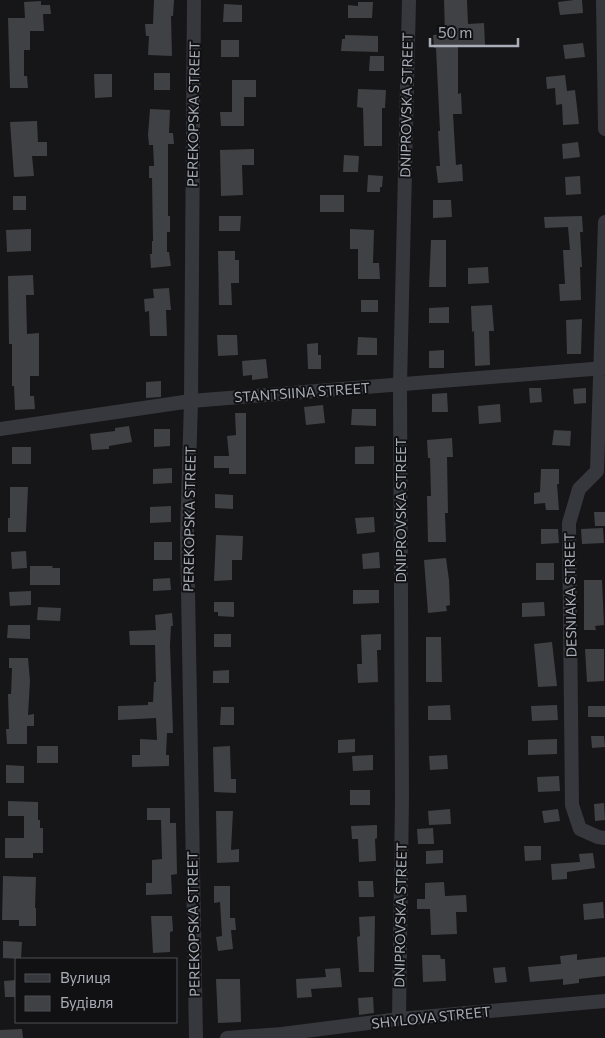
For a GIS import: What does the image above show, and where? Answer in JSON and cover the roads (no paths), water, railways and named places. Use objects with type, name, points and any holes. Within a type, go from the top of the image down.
[{"type":"street","name":"PEREKOPSKA STREET","points":[[194,0],[191,401],[187,534],[196,1038]]},
{"type":"street","name":"DNIPROVSKA STREET","points":[[399,1019],[402,798],[400,385],[409,0]]},
{"type":"street","points":[[603,0],[605,129]]},
{"type":"street","name":"DESNIAKA STREET","points":[[605,222],[601,474],[579,489],[569,523],[572,806],[580,829],[605,838]]},
{"type":"street","name":"STANTSIINA STREET","points":[[0,429],[191,401],[602,368]]},
{"type":"street","name":"SHYLOVA STREET","points":[[227,1038],[282,1034],[399,1019],[605,1001]]}]
